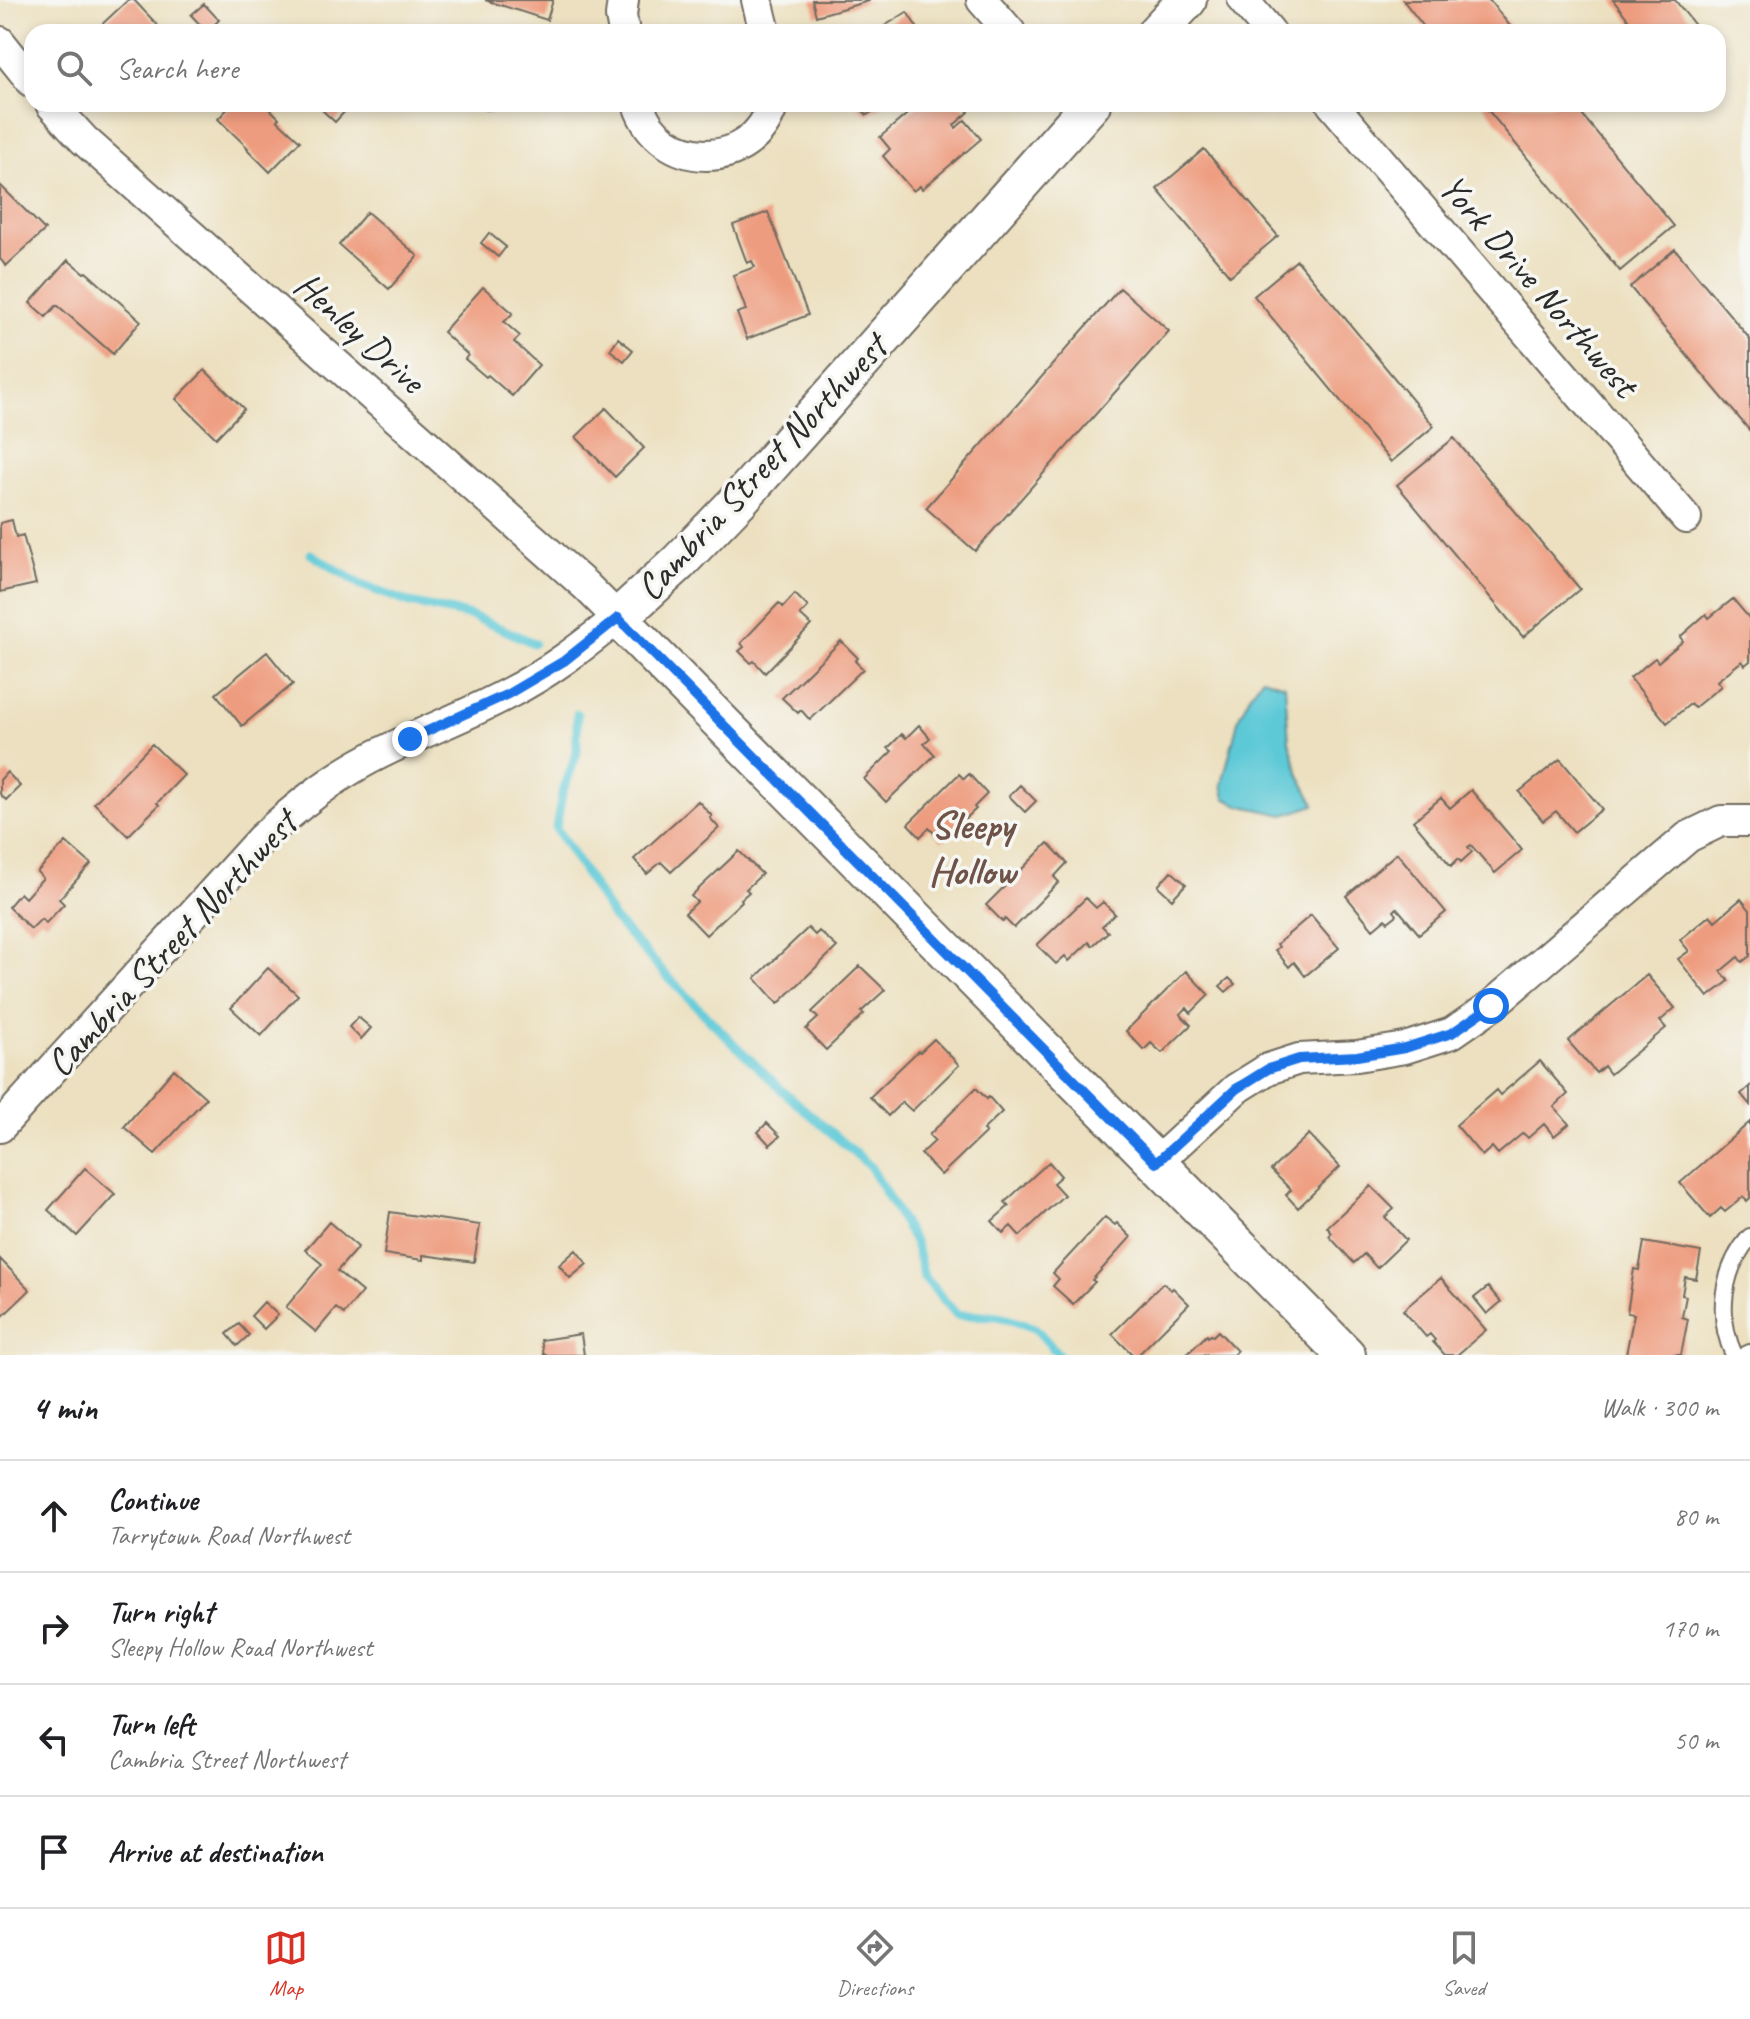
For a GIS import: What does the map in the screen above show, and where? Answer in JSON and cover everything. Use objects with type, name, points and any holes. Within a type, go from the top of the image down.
[{"type":"street","points":[[622,24],[623,0]]},
{"type":"street","points":[[757,0],[763,24]]},
{"type":"street","points":[[982,0],[1003,24]]},
{"type":"street","points":[[1243,0],[1263,24]]},
{"type":"street","points":[[0,42],[24,72]]},
{"type":"street","name":"Henley Drive","points":[[58,112],[84,140],[586,586],[618,618]]},
{"type":"street","points":[[642,112],[650,128],[666,143],[684,153],[705,157],[743,144],[759,130],[771,112]]},
{"type":"street","name":"Cambria Street Northwest","points":[[0,1127],[251,851],[294,810],[367,760],[508,694],[564,661],[618,618],[678,563],[738,501],[1083,112]]},
{"type":"street","name":"York Drive Northwest","points":[[1339,112],[1686,518]]},
{"type":"street","points":[[618,618],[1346,1355]]},
{"type":"street","points":[[1156,1163],[1236,1089],[1268,1069],[1299,1059],[1357,1056],[1405,1048],[1452,1033],[1491,1006],[1688,837],[1721,821],[1750,821]]},
{"type":"lane","points":[[1734,1355],[1727,1333],[1724,1291],[1729,1273],[1744,1256],[1750,1237]]},
{"type":"water","points":[[1262,678],[1285,685],[1289,741],[1299,775],[1315,805],[1284,815],[1238,805],[1225,798],[1222,784],[1239,717]]},
{"type":"building","points":[[128,0],[134,0],[156,24],[102,24]]},
{"type":"building","points":[[485,0],[553,0],[547,20]]},
{"type":"building","points":[[812,0],[869,0],[869,1],[816,16]]},
{"type":"building","points":[[1403,0],[1489,0],[1508,24],[1422,24]]},
{"type":"building","points":[[1613,0],[1675,0],[1694,24],[1632,24]]},
{"type":"building","points":[[204,4],[219,20],[215,24],[199,24],[191,15]]},
{"type":"building","points":[[907,12],[915,24],[888,24]]},
{"type":"building","points":[[225,112],[273,112],[279,118],[277,120],[300,141],[270,172],[218,119]]},
{"type":"building","points":[[324,112],[344,112],[335,122]]},
{"type":"building","points":[[910,112],[969,112],[954,125],[956,128],[965,120],[981,139],[922,189],[920,186],[913,191],[883,156],[890,149],[880,137]]},
{"type":"building","points":[[1490,112],[1580,112],[1674,226],[1620,271]]},
{"type":"building","points":[[1204,149],[1278,236],[1230,276],[1157,189]]},
{"type":"building","points":[[0,185],[45,230],[6,266],[0,259]]},
{"type":"building","points":[[367,212],[418,256],[389,289],[339,245]]},
{"type":"building","points":[[768,212],[808,315],[747,339],[737,313],[746,310],[733,275],[755,267],[752,261],[747,263],[733,225]]},
{"type":"building","points":[[489,233],[506,247],[498,257],[481,243]]},
{"type":"building","points":[[1675,249],[1750,339],[1750,431],[1630,287]]},
{"type":"building","points":[[68,260],[141,321],[113,354],[57,305],[46,317],[30,303]]},
{"type":"building","points":[[1297,260],[1434,426],[1391,462],[1254,296]]},
{"type":"building","points":[[483,287],[513,313],[504,322],[520,336],[514,342],[539,365],[512,396],[465,359],[468,355],[443,332]]},
{"type":"building","points":[[1120,288],[1169,331],[975,551],[926,508]]},
{"type":"building","points":[[618,338],[633,350],[624,361],[610,350]]},
{"type":"building","points":[[205,370],[244,409],[216,438],[176,399]]},
{"type":"building","points":[[606,408],[644,448],[615,477],[576,437]]},
{"type":"building","points":[[1454,438],[1580,589],[1523,637],[1397,485]]},
{"type":"building","points":[[12,520],[16,537],[23,535],[36,584],[0,592],[0,523]]},
{"type":"building","points":[[795,594],[808,607],[800,615],[811,625],[765,673],[739,651],[744,647],[741,643],[779,603],[783,607]]},
{"type":"building","points":[[1733,599],[1750,619],[1750,661],[1745,665],[1742,661],[1717,681],[1721,686],[1694,708],[1690,704],[1667,723],[1630,678],[1655,658],[1658,662],[1683,641],[1680,637],[1706,614],[1709,618]]},
{"type":"building","points":[[841,641],[858,658],[855,661],[863,669],[810,720],[782,698]]},
{"type":"building","points":[[267,652],[293,684],[242,726],[216,694]]},
{"type":"building","points":[[919,725],[930,738],[924,743],[935,755],[886,802],[864,779],[892,751],[888,748],[902,734],[906,738]]},
{"type":"building","points":[[152,744],[184,775],[128,836],[94,803]]},
{"type":"building","points":[[1560,759],[1602,809],[1574,832],[1556,811],[1543,821],[1519,792]]},
{"type":"building","points":[[7,772],[20,786],[6,800],[0,794],[0,780]]},
{"type":"building","points":[[959,774],[964,779],[969,774],[987,794],[974,807],[976,809],[942,841],[929,828],[920,837],[908,824]]},
{"type":"building","points":[[1020,785],[1036,801],[1025,812],[1009,796]]},
{"type":"building","points":[[1471,790],[1522,850],[1495,873],[1471,845],[1468,847],[1472,852],[1451,866],[1413,821],[1441,798],[1450,808]]},
{"type":"building","points":[[698,801],[719,828],[671,872],[661,862],[647,874],[634,859]]},
{"type":"building","points":[[66,842],[91,864],[59,899],[64,904],[46,923],[41,919],[31,929],[8,907],[20,893],[25,898],[43,878],[37,872]]},
{"type":"building","points":[[1048,843],[1067,863],[1054,877],[1059,882],[1014,928],[986,905]]},
{"type":"building","points":[[739,851],[762,874],[746,889],[749,892],[742,901],[706,935],[685,913],[697,902],[691,896]]},
{"type":"building","points":[[1397,853],[1446,912],[1419,934],[1397,908],[1394,911],[1397,915],[1388,922],[1385,919],[1373,929],[1346,896]]},
{"type":"building","points":[[1171,871],[1186,884],[1172,899],[1158,886]]},
{"type":"building","points":[[1086,898],[1096,908],[1103,902],[1115,914],[1102,926],[1108,932],[1092,946],[1089,942],[1069,961],[1065,956],[1056,964],[1037,945]]},
{"type":"building","points":[[1741,899],[1750,910],[1750,956],[1742,962],[1738,957],[1721,971],[1729,981],[1708,997],[1678,959],[1689,951],[1680,940],[1710,915],[1715,921]]},
{"type":"building","points":[[1311,915],[1339,948],[1305,976],[1294,962],[1289,967],[1275,950],[1279,947],[1277,944]]},
{"type":"building","points":[[808,928],[815,935],[819,931],[837,947],[778,1004],[755,978]]},
{"type":"building","points":[[860,966],[885,990],[826,1050],[806,1029],[818,1018],[812,1012]]},
{"type":"building","points":[[268,968],[298,995],[261,1036],[231,1008]]},
{"type":"building","points":[[1186,971],[1209,995],[1191,1013],[1187,1008],[1180,1014],[1191,1025],[1162,1053],[1151,1043],[1144,1050],[1126,1031]]},
{"type":"building","points":[[1647,975],[1675,1008],[1660,1021],[1666,1028],[1610,1074],[1604,1066],[1596,1073],[1568,1041]]},
{"type":"building","points":[[1229,978],[1235,984],[1226,992],[1220,986]]},
{"type":"building","points":[[358,1017],[371,1028],[361,1039],[349,1027]]},
{"type":"building","points":[[934,1039],[959,1065],[912,1111],[902,1102],[888,1116],[870,1097]]},
{"type":"building","points":[[1540,1061],[1568,1094],[1554,1107],[1569,1124],[1554,1136],[1544,1124],[1528,1138],[1523,1133],[1498,1154],[1492,1147],[1482,1156],[1456,1125],[1496,1090],[1500,1095]]},
{"type":"building","points":[[174,1069],[206,1098],[155,1154],[124,1127]]},
{"type":"building","points":[[1750,1086],[1750,1105],[1741,1094]]},
{"type":"building","points":[[976,1088],[1002,1112],[983,1130],[986,1132],[941,1175],[921,1154],[935,1141],[929,1135]]},
{"type":"building","points":[[1750,1122],[1750,1198],[1747,1201],[1743,1197],[1725,1212],[1721,1208],[1710,1218],[1680,1183]]},
{"type":"building","points":[[767,1123],[780,1136],[770,1145],[758,1132]]},
{"type":"building","points":[[1309,1134],[1340,1167],[1298,1208],[1286,1195],[1291,1190],[1271,1170]]},
{"type":"building","points":[[1049,1162],[1061,1176],[1053,1183],[1064,1195],[1020,1236],[1011,1226],[1003,1233],[992,1221],[1009,1206],[1005,1202]]},
{"type":"building","points":[[85,1168],[115,1194],[77,1236],[48,1210]]},
{"type":"building","points":[[1371,1186],[1394,1209],[1385,1217],[1406,1240],[1377,1268],[1364,1254],[1354,1263],[1329,1236],[1332,1233],[1327,1227]]},
{"type":"building","points":[[390,1212],[480,1225],[474,1262],[423,1255],[423,1260],[384,1254]]},
{"type":"building","points":[[1105,1217],[1115,1225],[1117,1223],[1131,1237],[1073,1304],[1053,1286],[1059,1279],[1053,1273]]},
{"type":"building","points":[[329,1222],[358,1247],[337,1271],[362,1292],[344,1314],[336,1308],[316,1332],[286,1307],[322,1264],[305,1250]]},
{"type":"building","points":[[1644,1242],[1701,1252],[1696,1279],[1685,1277],[1682,1295],[1686,1296],[1682,1317],[1688,1319],[1681,1355],[1626,1354],[1634,1314],[1627,1313],[1634,1269],[1639,1270]]},
{"type":"building","points":[[576,1250],[587,1264],[570,1278],[559,1265]]},
{"type":"building","points":[[0,1259],[30,1290],[0,1319]]},
{"type":"building","points":[[1441,1278],[1486,1330],[1457,1355],[1445,1355],[1430,1334],[1426,1337],[1403,1310]]},
{"type":"building","points":[[1163,1283],[1189,1304],[1138,1355],[1133,1355],[1112,1334]]},
{"type":"building","points":[[1488,1287],[1501,1302],[1487,1314],[1474,1298]]},
{"type":"building","points":[[264,1302],[278,1315],[264,1329],[251,1316]]},
{"type":"building","points":[[239,1324],[249,1335],[237,1346],[227,1334]]},
{"type":"building","points":[[1218,1331],[1237,1351],[1233,1355],[1186,1355],[1207,1335],[1213,1336]]},
{"type":"building","points":[[581,1334],[584,1355],[544,1355],[541,1340]]},
{"type":"waterway","points":[[311,554],[361,585],[410,603],[472,616],[534,643]]},
{"type":"waterway","points":[[577,714],[577,753],[562,794],[556,828],[614,919],[733,1043],[785,1093],[870,1166],[915,1243],[924,1277],[957,1315],[998,1316],[1035,1328],[1059,1355]]},
{"type":"district","name":"Sleepy Hollow","points":[[972,847]]},
{"type":"route","points":[[410,739],[508,694],[564,661],[618,618],[1156,1163],[1236,1089],[1268,1069],[1299,1059],[1357,1056],[1405,1048],[1452,1033],[1491,1006]]}]
